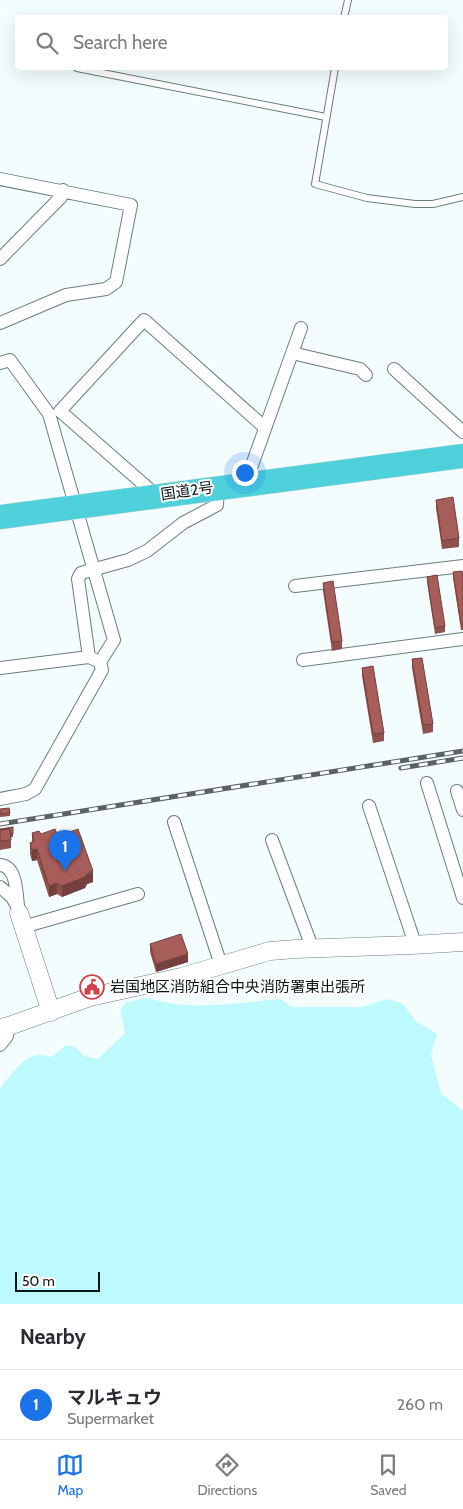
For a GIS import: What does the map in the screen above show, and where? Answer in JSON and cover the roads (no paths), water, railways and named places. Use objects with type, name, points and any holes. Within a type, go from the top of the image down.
[{"type":"highway","name":"国道2号","points":[[0,517],[463,456]]},
{"type":"street","points":[[0,179],[131,204],[116,282],[106,289],[66,295],[0,323]]},
{"type":"street","points":[[0,260],[61,196],[63,190]]},
{"type":"street","points":[[157,496],[60,411],[144,320],[266,426]]},
{"type":"street","points":[[247,484],[246,479],[301,328]]},
{"type":"street","points":[[292,353],[360,369],[366,375]]},
{"type":"street","points":[[0,363],[10,360],[49,414],[114,640],[95,659],[0,668]]},
{"type":"street","points":[[394,369],[463,432]]},
{"type":"street","points":[[0,799],[26,794],[35,789],[102,670],[95,659],[78,579],[81,573],[128,560],[147,551],[183,524],[217,505],[218,487]]},
{"type":"street","points":[[295,586],[463,566]]},
{"type":"street","points":[[302,660],[463,639]]},
{"type":"street","points":[[428,782],[463,898]]},
{"type":"street","points":[[457,791],[463,810]]},
{"type":"street","points":[[368,806],[413,938],[412,945]]},
{"type":"street","points":[[174,822],[221,965]]},
{"type":"street","points":[[272,840],[309,939],[309,948]]},
{"type":"street","points":[[0,864],[10,869],[13,875],[21,920]]},
{"type":"street","points":[[0,887],[12,897],[51,1012]]},
{"type":"street","points":[[21,920],[138,894]]},
{"type":"street","points":[[0,1045],[7,1036],[4,1027],[90,997],[181,977],[270,951],[463,942]]},
{"type":"lane","points":[[345,15],[348,0]]},
{"type":"lane","points":[[87,70],[326,117]]},
{"type":"lane","points":[[335,70],[315,184],[367,198],[415,204],[433,204],[463,197]]},
{"type":"railway","points":[[0,824],[463,751]]},
{"type":"railway","points":[[401,768],[463,758]]},
{"type":"place","name":"マルキュウ","points":[[65,871]]},
{"type":"place","name":"岩国地区消防組合中央消防署東出張所","points":[[92,987]]}]
